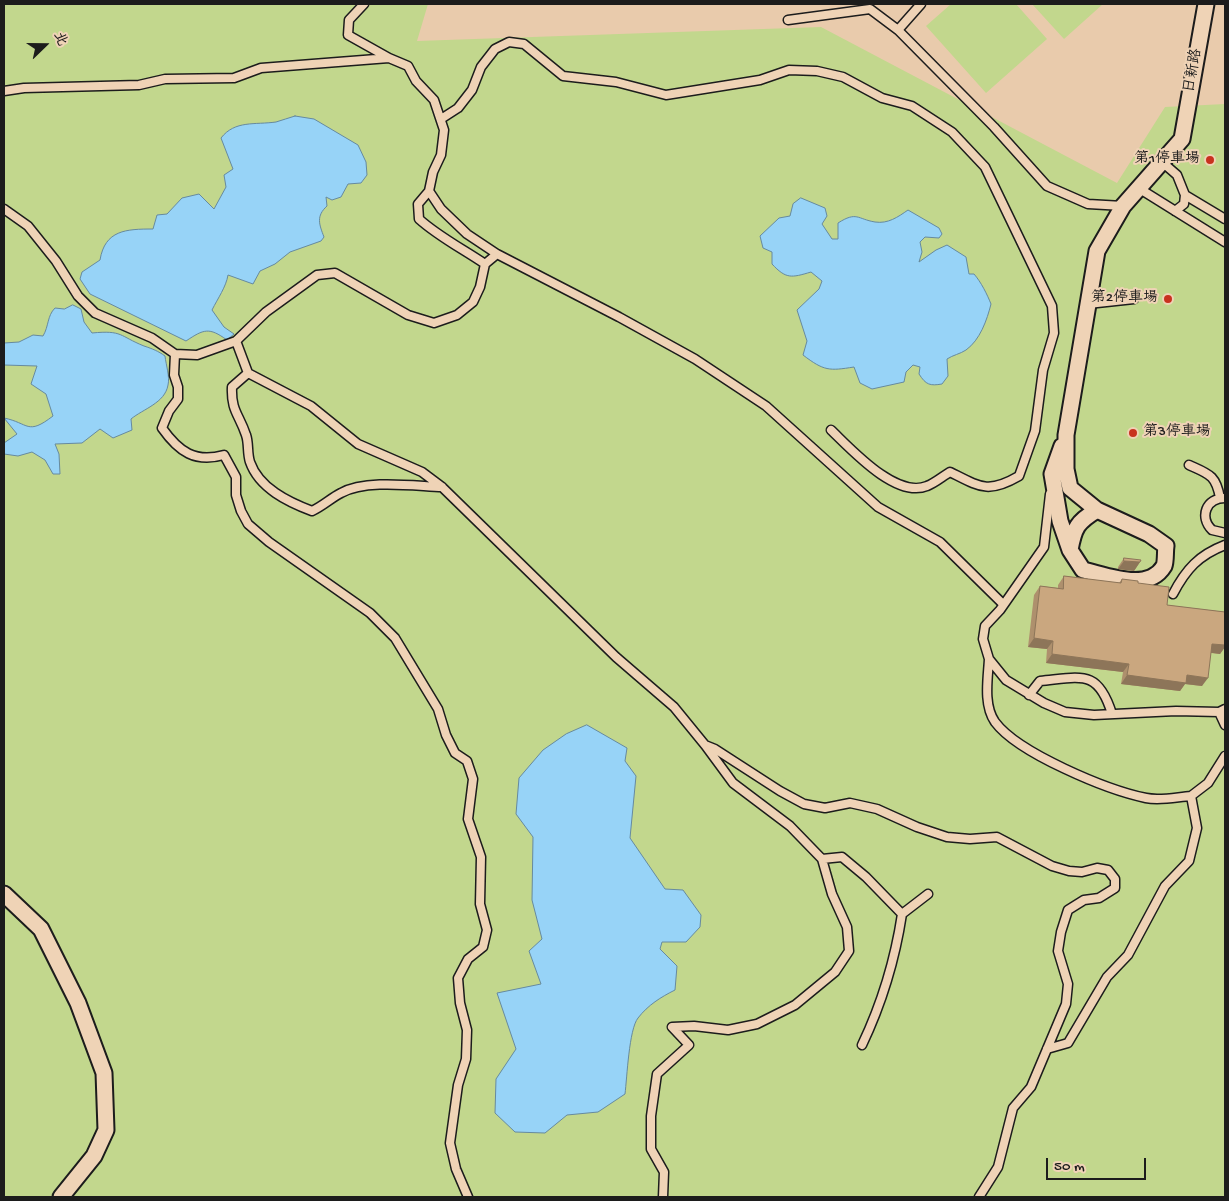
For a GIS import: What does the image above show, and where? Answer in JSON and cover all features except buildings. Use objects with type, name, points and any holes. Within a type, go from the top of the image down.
[{"type":"street","name":"日新路","points":[[1162,162],[1182,139],[1206,4]]},
{"type":"street","points":[[1066,435],[1052,474],[1060,521],[1070,550],[1082,570],[1136,581],[1154,577],[1165,564],[1166,546],[1149,534],[1097,510],[1070,488],[1066,469],[1066,435],[1097,251],[1123,206],[1162,162]]},
{"type":"street","points":[[1070,550],[1074,530],[1082,519],[1097,510]]},
{"type":"street","points":[[4,894],[41,929],[78,1004],[104,1073],[106,1130],[94,1156],[61,1197]]},
{"type":"lane","points":[[364,4],[349,20],[348,34],[389,58],[408,66],[416,81],[434,100],[444,130],[441,155],[433,172],[429,191],[418,204],[419,220],[434,232],[452,241],[485,264]]},
{"type":"lane","points":[[898,30],[921,4]]},
{"type":"lane","points":[[788,20],[870,9],[898,30],[994,127],[1047,186],[1088,204],[1123,206]]},
{"type":"lane","points":[[440,119],[458,108],[472,90],[482,66],[495,49],[509,42],[524,44],[563,76],[616,82],[666,95],[760,80],[789,70],[817,71],[843,77],[882,98],[912,106],[952,132],[985,167],[1052,306],[1054,333],[1043,370],[1035,431],[1019,476],[1000,487],[977,485],[950,472],[926,487],[902,486],[876,472],[831,430]]},
{"type":"lane","points":[[4,91],[24,88],[139,85],[165,79],[234,78],[261,68],[389,58]]},
{"type":"lane","points":[[1162,162],[1177,175],[1185,195],[1184,204],[1174,211]]},
{"type":"lane","points":[[1140,189],[1225,242]]},
{"type":"lane","points":[[429,191],[441,209],[467,234],[497,254],[686,354],[766,406],[878,507],[940,542],[1003,604]]},
{"type":"lane","points":[[1185,195],[1225,219]]},
{"type":"lane","points":[[4,209],[28,226],[56,262],[78,296],[95,313],[152,338],[175,354],[197,356],[236,341],[266,312],[317,275],[334,273],[408,314],[434,323],[457,315],[473,302],[480,286],[485,264],[497,254]]},
{"type":"lane","points":[[1088,304],[1134,299]]},
{"type":"lane","points":[[236,341],[248,373],[311,406],[358,444],[422,472],[442,487],[616,657],[674,707],[705,745],[732,783],[790,826],[822,859],[832,894],[847,927],[849,951],[835,972],[795,1005],[758,1024],[728,1030],[694,1026],[672,1027],[689,1045],[657,1074],[651,1116],[651,1148],[664,1172],[663,1197]]},
{"type":"lane","points":[[175,354],[174,375],[178,387],[178,398],[169,411],[162,428],[173,444],[193,456],[209,459],[224,455],[236,477],[236,494],[241,511],[248,524],[269,542],[370,613],[395,638],[438,709],[446,735],[455,753],[467,761],[473,779],[468,819],[481,857],[480,904],[487,930],[483,947],[468,959],[458,978],[460,1003],[467,1030],[466,1049],[450,1143],[456,1169],[468,1197]]},
{"type":"lane","points":[[248,373],[232,387],[232,404],[246,436],[250,462],[261,480],[288,502],[312,511],[326,505],[341,493],[355,488],[373,486],[442,487]]},
{"type":"lane","points":[[1189,465],[1213,477],[1218,484],[1222,498],[1209,504],[1206,509],[1206,520],[1212,530],[1225,533]]},
{"type":"lane","points":[[1052,474],[1044,547],[985,626],[983,639],[988,659],[987,694],[994,721],[1017,744],[1076,773],[1148,799],[1192,796],[1208,783],[1225,756]]},
{"type":"lane","points":[[1173,594],[1184,573],[1195,561],[1225,544]]},
{"type":"lane","points":[[988,659],[1006,680],[1065,712],[1112,714],[1222,710],[1225,725]]},
{"type":"lane","points":[[1029,694],[1040,680],[1082,678],[1098,683],[1106,693],[1112,714]]},
{"type":"lane","points":[[705,745],[804,804],[825,808],[850,803],[876,809],[917,827],[947,837],[970,839],[997,837],[1052,866],[1068,871],[1082,872],[1097,868],[1108,870],[1115,879],[1115,888],[1099,898],[1084,900],[1068,910],[1061,932],[1058,951],[1068,984],[1066,1004],[1031,1087],[1013,1108],[998,1167],[978,1197]]},
{"type":"lane","points":[[1047,1050],[1068,1043],[1107,977],[1128,955],[1165,886],[1189,861],[1197,828],[1192,796]]},
{"type":"lane","points":[[822,859],[842,857],[866,877],[902,914]]},
{"type":"lane","points":[[862,1045],[877,1014],[890,974],[902,914],[928,894]]},
{"type":"green space","points":[[4,4],[428,4],[417,41],[821,27],[1117,183],[1165,107],[1225,104],[1225,1197],[4,1197]]},
{"type":"green space","points":[[951,4],[1016,4],[1047,39],[986,93],[926,26]]},
{"type":"green space","points":[[1032,4],[1103,4],[1064,39]]},
{"type":"water","points":[[295,116],[314,119],[358,145],[366,162],[367,175],[361,183],[348,184],[341,197],[332,200],[326,197],[327,206],[320,217],[324,237],[321,241],[290,252],[275,264],[260,271],[253,284],[228,275],[224,288],[212,310],[224,327],[234,334],[227,340],[216,333],[206,331],[186,341],[90,294],[80,279],[82,272],[100,260],[107,242],[112,237],[126,231],[153,229],[157,215],[167,214],[182,198],[199,194],[214,209],[226,187],[224,175],[233,169],[221,138],[227,132],[246,124],[276,122]]},
{"type":"water","points":[[801,198],[825,208],[827,216],[822,224],[832,239],[838,239],[838,223],[849,217],[884,222],[908,210],[939,228],[942,234],[939,238],[925,237],[920,242],[922,252],[919,262],[947,245],[966,257],[969,274],[974,274],[977,277],[991,304],[985,323],[971,346],[947,359],[948,376],[942,384],[931,385],[926,383],[919,374],[920,367],[913,365],[906,372],[904,382],[872,389],[860,383],[854,367],[832,369],[822,367],[803,355],[807,341],[797,310],[819,289],[822,281],[811,272],[794,276],[785,275],[772,264],[772,252],[763,248],[760,236],[779,218],[790,216],[793,204]]},
{"type":"water","points":[[73,305],[81,309],[84,322],[92,333],[115,333],[165,356],[168,382],[166,391],[158,401],[131,419],[132,430],[113,438],[100,429],[82,443],[55,444],[59,454],[60,474],[53,474],[45,460],[32,452],[18,456],[4,454],[4,443],[17,434],[4,418],[33,427],[53,416],[46,394],[31,384],[37,366],[4,365],[4,343],[19,342],[33,335],[43,336],[55,308],[64,309]]},
{"type":"water","points":[[587,725],[627,748],[625,761],[636,776],[630,838],[665,889],[683,890],[701,915],[700,927],[686,942],[662,942],[660,949],[677,966],[675,990],[650,1005],[635,1024],[630,1043],[625,1094],[598,1112],[567,1115],[545,1133],[515,1132],[495,1113],[496,1079],[516,1049],[497,993],[541,984],[529,951],[542,939],[532,900],[533,837],[516,814],[519,778],[543,750],[566,734]]},
{"type":"place","name":"第1停車場","points":[[1210,160]]},
{"type":"place","name":"第2停車場","points":[[1168,299]]},
{"type":"place","name":"第3停車場","points":[[1133,433]]}]
